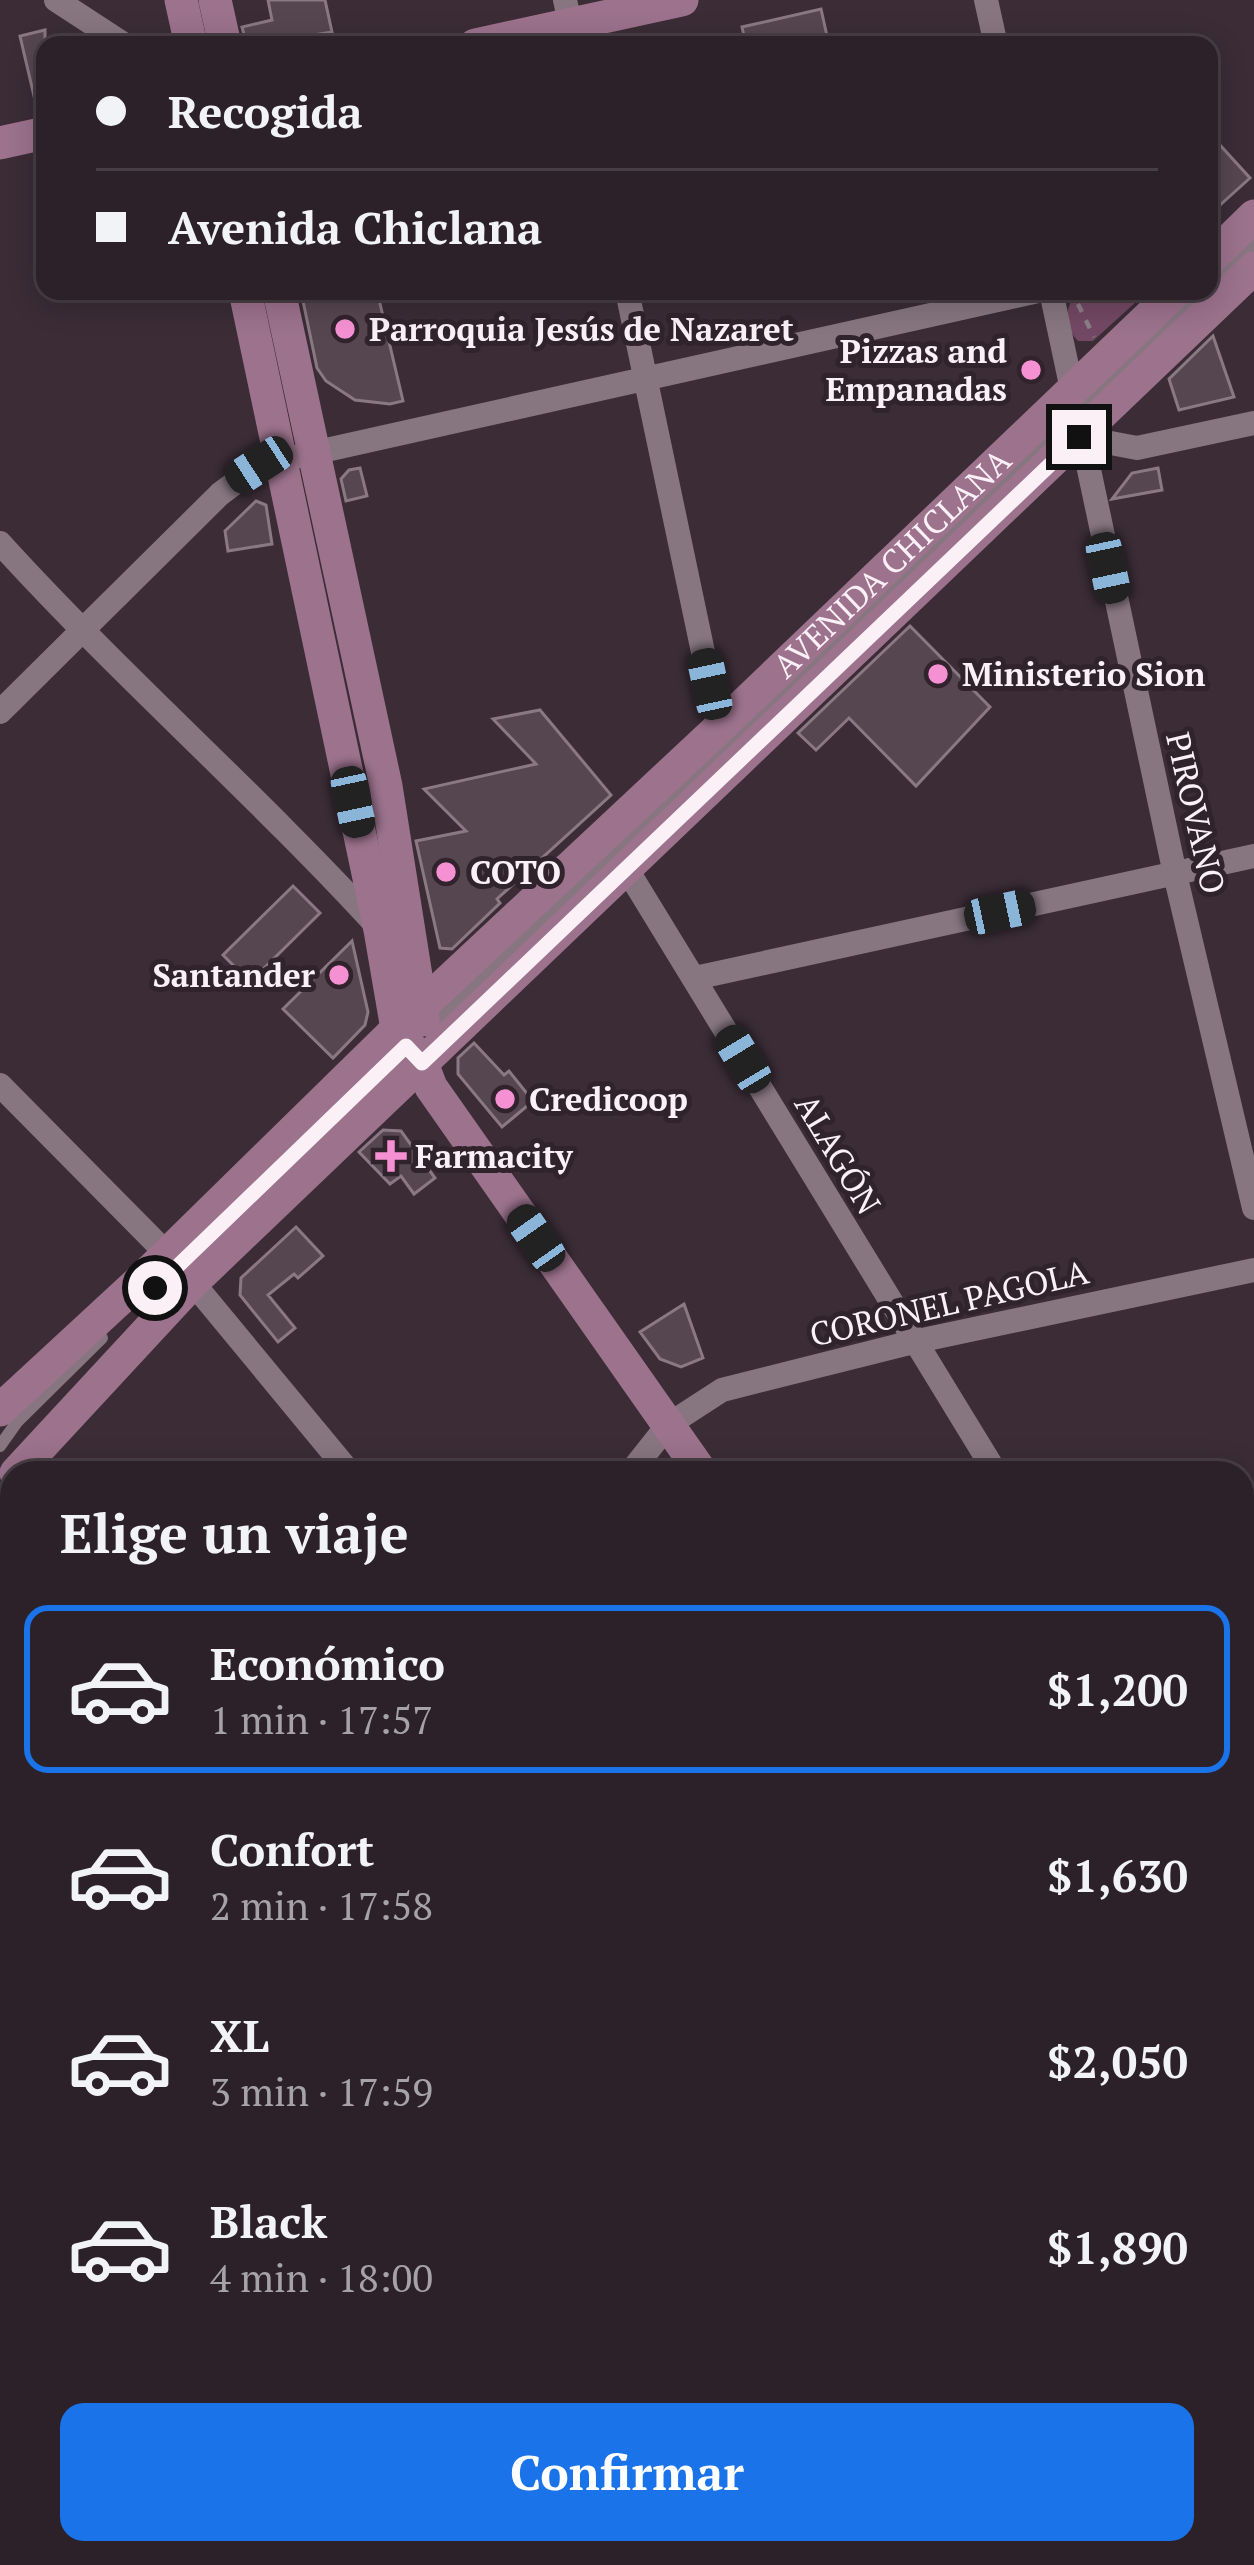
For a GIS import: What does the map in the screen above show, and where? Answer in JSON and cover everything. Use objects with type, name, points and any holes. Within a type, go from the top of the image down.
[{"type":"main road","points":[[181,0],[189,36]]},
{"type":"main road","points":[[215,0],[223,36]]},
{"type":"main road","points":[[514,36],[682,0]]},
{"type":"main road","points":[[0,142],[36,135]]},
{"type":"main road","points":[[1218,251],[1254,216]]},
{"type":"main road","name":"AVENIDA CHICLANA","points":[[1218,297],[1254,268]]},
{"type":"main road","points":[[248,300],[298,455],[386,786],[415,1035]]},
{"type":"main road","points":[[280,300],[298,455],[380,930],[431,1087],[694,1461]]},
{"type":"main road","name":"AVENIDA CHICLANA","points":[[415,1035],[626,868],[1075,414],[1107,357],[1167,300]]},
{"type":"main road","name":"AVENIDA CHICLANA","points":[[415,1035],[719,728],[1075,414],[1215,300]]},
{"type":"main road","points":[[0,1410],[177,1270],[415,1035]]},
{"type":"main road","points":[[25,1461],[177,1270]]},
{"type":"street","points":[[56,0],[110,36]]},
{"type":"street","points":[[986,0],[994,36]]},
{"type":"street","points":[[629,300],[719,728]]},
{"type":"street","points":[[0,712],[235,481],[259,465],[996,300]]},
{"type":"street","name":"PIROVANO","points":[[1053,300],[1175,874],[1254,1208]]},
{"type":"street","points":[[1075,414],[1137,448],[1254,423]]},
{"type":"street","points":[[0,543],[81,632],[324,868],[380,930]]},
{"type":"street","points":[[695,978],[1254,856]]},
{"type":"street","name":"ALAGÓN","points":[[626,868],[988,1461]]},
{"type":"street","points":[[0,1085],[177,1270],[340,1461]]},
{"type":"street","name":"CORONEL PAGOLA","points":[[640,1461],[668,1425],[722,1390],[913,1342],[1254,1270]]},
{"type":"lane","points":[[1218,278],[1254,244]]},
{"type":"lane","points":[[415,1035],[1195,300]]},
{"type":"lane","points":[[0,1446],[17,1422],[110,1330]]},
{"type":"path","points":[[1079,300],[1107,357]]},
{"type":"shaded area","points":[[1138,300],[1093,341],[1078,341],[1071,332],[1071,302]]},
{"type":"building","points":[[268,0],[325,0],[332,32],[244,36],[242,27],[272,20]]},
{"type":"building","points":[[821,9],[827,36],[744,36],[742,27]]},
{"type":"building","points":[[45,30],[45,36],[36,36],[36,104],[20,36]]},
{"type":"building","points":[[1218,143],[1250,178],[1218,207]]},
{"type":"building","name":"Parroquia Jesús de Nazaret","points":[[379,300],[403,401],[355,400],[326,381],[317,368],[303,301]]},
{"type":"building","points":[[1213,336],[1234,397],[1179,410],[1169,379]]},
{"type":"building","points":[[360,468],[367,496],[346,501],[341,479],[349,470]]},
{"type":"building","points":[[1158,468],[1162,490],[1112,499],[1132,473]]},
{"type":"building","points":[[256,501],[266,505],[272,544],[228,551],[225,531]]},
{"type":"building","points":[[910,626],[990,707],[916,786],[849,718],[816,750],[798,733]]},
{"type":"building","points":[[540,710],[611,795],[497,899],[500,903],[452,949],[440,948],[416,841],[466,831],[424,789],[536,764],[493,719]]},
{"type":"building","points":[[293,886],[320,913],[250,982],[223,955]]},
{"type":"building","name":"Santander","points":[[352,941],[368,1012],[365,1025],[333,1058],[283,1009]]},
{"type":"building","points":[[474,1043],[504,1075],[509,1071],[533,1101],[502,1127],[458,1074],[458,1058]]},
{"type":"building","name":"Farmacity","points":[[383,1130],[401,1131],[435,1178],[414,1194],[401,1176],[390,1184],[359,1152]]},
{"type":"building","points":[[296,1227],[323,1256],[268,1295],[295,1328],[278,1342],[240,1295],[241,1278]]},
{"type":"building","points":[[684,1304],[703,1358],[681,1367],[660,1359],[640,1332]]},
{"type":"place","name":"Parroquia Jesús de Nazaret","points":[[345,329]]},
{"type":"place","name":"Pizzas and Empanadas","points":[[1031,370]]},
{"type":"place","name":"Ministerio Sion","points":[[938,674]]},
{"type":"place","name":"COTO","points":[[446,872]]},
{"type":"place","name":"Santander","points":[[339,975]]},
{"type":"place","name":"Credicoop","points":[[505,1099]]},
{"type":"place","name":"Farmacity","points":[[391,1156]]},
{"type":"route","points":[[155,1288],[406,1046],[422,1063],[1079,437]]}]
